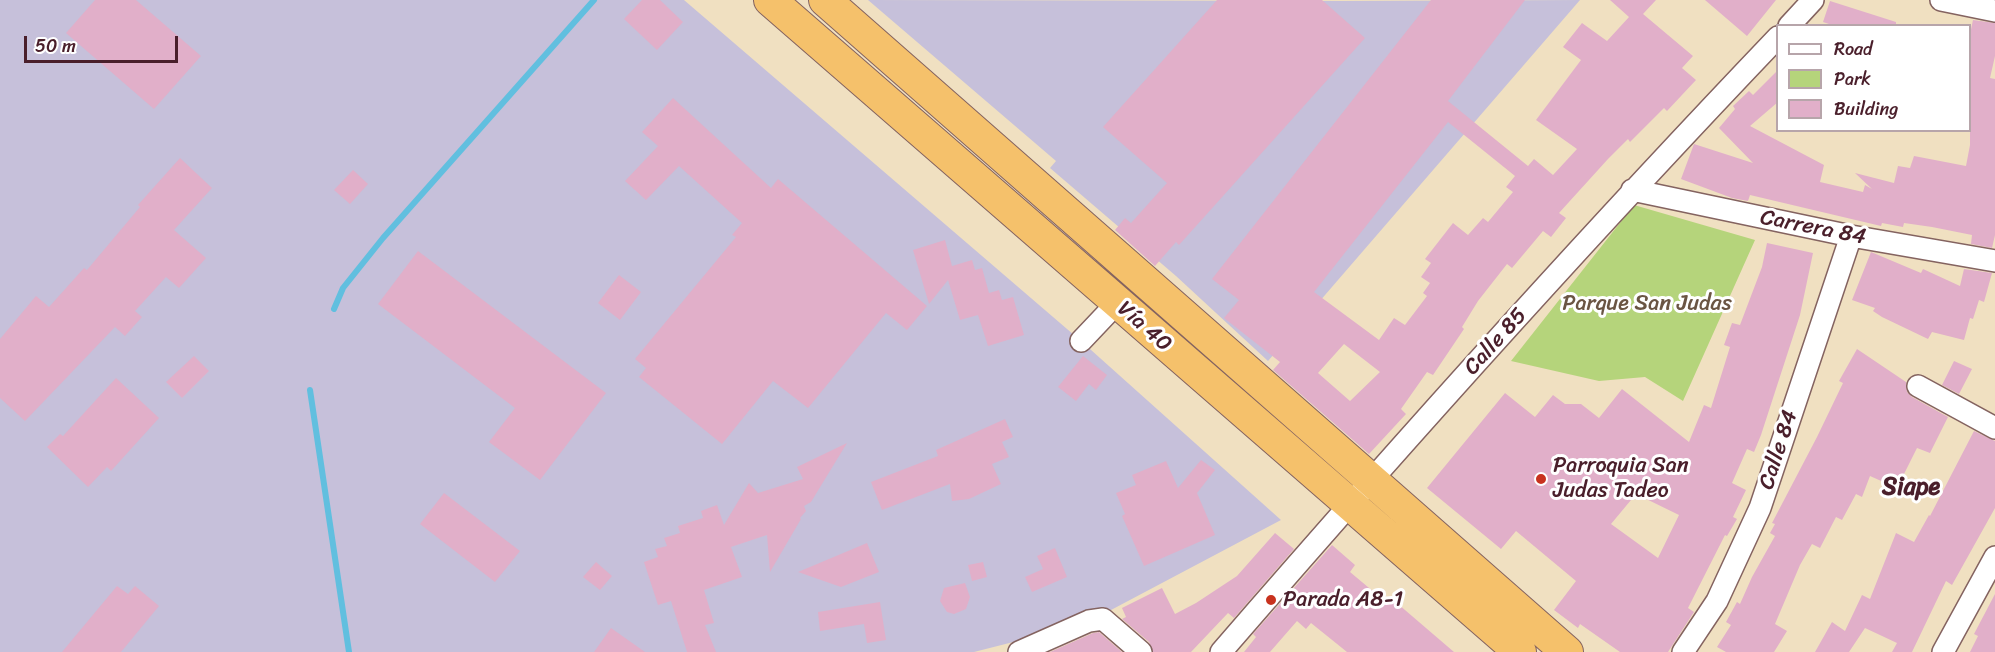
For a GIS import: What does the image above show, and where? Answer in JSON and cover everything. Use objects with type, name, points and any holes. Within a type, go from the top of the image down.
[{"type":"highway","name":"Vía 40","points":[[770,0],[1348,505],[1520,652]]},
{"type":"highway","name":"Vía 40","points":[[825,0],[1567,652]]},
{"type":"street","points":[[1791,24],[1813,0]]},
{"type":"street","points":[[1941,0],[1995,11]]},
{"type":"street","name":"Calle 85","points":[[1221,652],[1348,505],[1632,190],[1776,39]]},
{"type":"street","name":"Carrera 84","points":[[1632,190],[1851,236],[1995,261]]},
{"type":"street","name":"Calle 84","points":[[1683,652],[1717,601],[1760,508],[1851,236]]},
{"type":"street","points":[[1080,341],[1117,303]]},
{"type":"street","points":[[1918,386],[1995,428]]},
{"type":"street","points":[[1942,652],[1988,587],[1995,557]]},
{"type":"street","points":[[1019,652],[1089,621],[1102,619],[1140,652]]},
{"type":"shaded area","points":[[0,0],[684,0],[1081,341],[1281,520],[1111,610],[1029,638],[974,652],[0,652]]},
{"type":"shaded area","points":[[868,0],[1580,0],[1268,361],[1176,276],[1050,168],[1056,161]]},
{"type":"green space","name":"Parque San Judas","points":[[1634,205],[1755,240],[1683,401],[1645,377],[1599,381],[1511,361]]},
{"type":"building","points":[[95,0],[136,0],[201,56],[154,109],[66,33]]},
{"type":"building","points":[[642,0],[660,0],[683,22],[657,50],[624,19]]},
{"type":"building","points":[[1217,0],[1322,0],[1365,38],[1179,245],[1176,242],[1155,266],[1115,230],[1125,218],[1131,223],[1167,183],[1103,127]]},
{"type":"building","points":[[1431,0],[1525,0],[1448,101],[1528,166],[1534,159],[1553,175],[1577,149],[1536,120],[1581,60],[1563,47],[1582,23],[1607,41],[1629,17],[1610,0],[1656,0],[1643,14],[1693,56],[1682,68],[1696,80],[1667,111],[1664,108],[1630,142],[1628,139],[1608,159],[1559,213],[1566,218],[1551,237],[1543,231],[1512,268],[1507,264],[1478,301],[1462,327],[1464,329],[1433,375],[1427,372],[1401,409],[1406,414],[1369,454],[1273,370],[1280,362],[1224,318],[1239,300],[1212,279]],"holes":[[[1448,122],[1515,176],[1506,187],[1513,192],[1488,222],[1483,218],[1468,235],[1453,223],[1425,259],[1431,263],[1421,277],[1430,283],[1423,293],[1427,296],[1405,325],[1394,318],[1379,340],[1314,292]],[[1344,344],[1380,372],[1350,401],[1318,373]]]},
{"type":"building","points":[[1705,0],[1776,0],[1747,36]]},
{"type":"building","points":[[1830,1],[1896,22],[1896,24],[1829,24],[1823,22]]},
{"type":"building","points":[[1973,20],[1995,23],[1995,56],[1990,78],[1995,79],[1995,235],[1992,248],[1971,244],[1972,235],[1904,223],[1903,227],[1882,223],[1881,226],[1750,195],[1748,201],[1732,198],[1681,179],[1694,144],[1753,163],[1719,128],[1735,109],[1733,106],[1749,91],[1753,95],[1776,72],[1776,104],[1750,126],[1824,165],[1820,182],[1863,192],[1865,185],[1872,189],[1855,173],[1894,183],[1898,166],[1910,168],[1914,156],[1966,166],[1971,132],[1971,29]]},
{"type":"building","points":[[673,98],[771,188],[778,179],[927,306],[907,330],[886,313],[808,408],[773,381],[722,444],[639,377],[646,368],[635,359],[736,237],[732,235],[742,223],[679,166],[646,200],[625,181],[658,146],[642,132]]},
{"type":"building","points":[[180,158],[212,188],[174,230],[206,258],[179,288],[166,277],[135,311],[142,317],[125,336],[115,327],[25,421],[0,398],[0,339],[36,296],[49,307],[84,268],[87,270],[140,207],[138,205]]},
{"type":"building","points":[[353,170],[368,184],[350,204],[334,190]]},
{"type":"building","points":[[945,240],[952,266],[972,260],[975,270],[982,268],[989,293],[999,290],[1002,300],[1013,297],[1024,335],[988,346],[978,315],[960,320],[948,280],[929,304],[913,250]]},
{"type":"building","points":[[1767,243],[1813,253],[1800,315],[1761,435],[1754,452],[1747,449],[1732,483],[1746,490],[1733,517],[1737,519],[1727,536],[1725,535],[1688,608],[1694,612],[1668,652],[1620,652],[1580,624],[1578,628],[1554,610],[1576,581],[1516,531],[1501,549],[1427,488],[1505,393],[1535,417],[1553,395],[1565,404],[1581,404],[1599,418],[1622,389],[1689,442],[1704,405],[1711,408],[1730,347],[1724,345],[1732,323],[1740,325],[1762,267]],"holes":[[[1636,494],[1679,515],[1658,558],[1611,524]]]},
{"type":"building","points":[[418,251],[606,393],[540,480],[489,442],[515,408],[378,304]]},
{"type":"building","points":[[1871,252],[1921,273],[1923,269],[1960,286],[1964,269],[1992,273],[1984,302],[1979,300],[1973,319],[1970,318],[1964,340],[1932,332],[1928,339],[1882,317],[1873,311],[1875,308],[1852,300]]},
{"type":"building","points":[[619,275],[641,292],[620,320],[598,303]]},
{"type":"building","points":[[1857,349],[1906,382],[1907,392],[1912,397],[1948,417],[1930,453],[1917,448],[1897,488],[1870,476],[1862,497],[1856,494],[1842,520],[1836,517],[1820,548],[1812,544],[1800,565],[1775,624],[1787,631],[1774,652],[1726,652],[1717,647],[1731,625],[1726,622],[1737,602],[1740,604],[1775,536],[1770,533],[1775,524],[1772,523],[1817,437],[1843,383],[1839,381]]},
{"type":"building","points":[[194,356],[209,371],[182,398],[166,382]]},
{"type":"building","points":[[1083,356],[1107,375],[1096,390],[1089,384],[1076,401],[1058,387]]},
{"type":"building","points":[[1954,361],[1972,369],[1959,394],[1942,385]]},
{"type":"building","points":[[116,378],[159,418],[111,471],[107,467],[88,487],[47,447],[60,434],[63,436]]},
{"type":"building","points":[[1005,419],[1013,437],[1002,442],[1009,457],[992,464],[1001,484],[969,499],[952,501],[950,484],[882,510],[871,482],[938,456],[936,450]]},
{"type":"building","points":[[1974,431],[1995,441],[1995,508],[1952,585],[1946,581],[1912,652],[1892,652],[1897,643],[1865,628],[1849,652],[1815,652],[1832,622],[1845,631],[1862,595],[1870,599],[1896,533],[1914,542]]},
{"type":"building","points":[[847,443],[811,502],[804,506],[806,511],[770,572],[767,535],[731,547],[742,577],[704,590],[714,623],[705,625],[716,652],[687,652],[671,601],[658,605],[644,562],[658,557],[655,549],[667,546],[664,538],[680,533],[678,526],[703,518],[701,511],[717,505],[724,525],[749,483],[758,493],[803,479],[797,467]]},
{"type":"building","points":[[1201,460],[1215,470],[1197,493],[1215,535],[1144,566],[1122,516],[1125,514],[1116,493],[1136,485],[1132,475],[1166,461],[1178,488]]},
{"type":"building","points":[[444,493],[520,551],[495,582],[420,524]]},
{"type":"building","points":[[1275,533],[1294,549],[1234,618],[1228,613],[1191,652],[1153,652],[1149,642],[1122,619],[1126,617],[1122,608],[1162,588],[1175,614],[1196,603],[1237,576]]},
{"type":"building","points":[[867,543],[879,572],[841,587],[798,572]]},
{"type":"building","points":[[1332,545],[1355,565],[1350,572],[1387,603],[1391,598],[1454,652],[1347,652],[1311,623],[1306,629],[1297,621],[1270,652],[1244,652],[1256,637],[1253,634]]},
{"type":"building","points":[[1055,548],[1067,577],[1032,592],[1025,577],[1043,569],[1037,556]]},
{"type":"building","points":[[596,562],[612,576],[600,590],[583,577]]},
{"type":"building","points":[[983,562],[987,577],[972,581],[968,565]]},
{"type":"building","points":[[965,583],[970,597],[966,609],[954,614],[947,612],[940,601],[944,588]]},
{"type":"building","points":[[117,586],[128,594],[135,586],[159,606],[121,652],[62,652]]},
{"type":"building","points":[[1995,594],[1995,652],[1970,652],[1978,636],[1974,634]]},
{"type":"building","points":[[880,602],[886,640],[867,643],[864,624],[820,631],[818,612]]},
{"type":"building","points":[[611,628],[645,652],[594,652]]},
{"type":"building","points":[[1099,632],[1122,652],[1050,652],[1093,633]]},
{"type":"waterway","points":[[334,309],[343,288],[383,238],[594,0]]},
{"type":"waterway","points":[[310,390],[349,652]]},
{"type":"place","name":"Parroquia San Judas Tadeo","points":[[1541,479]]},
{"type":"place","name":"Parada A8-1","points":[[1271,600]]},
{"type":"district","name":"Siape","points":[[1911,488]]}]
